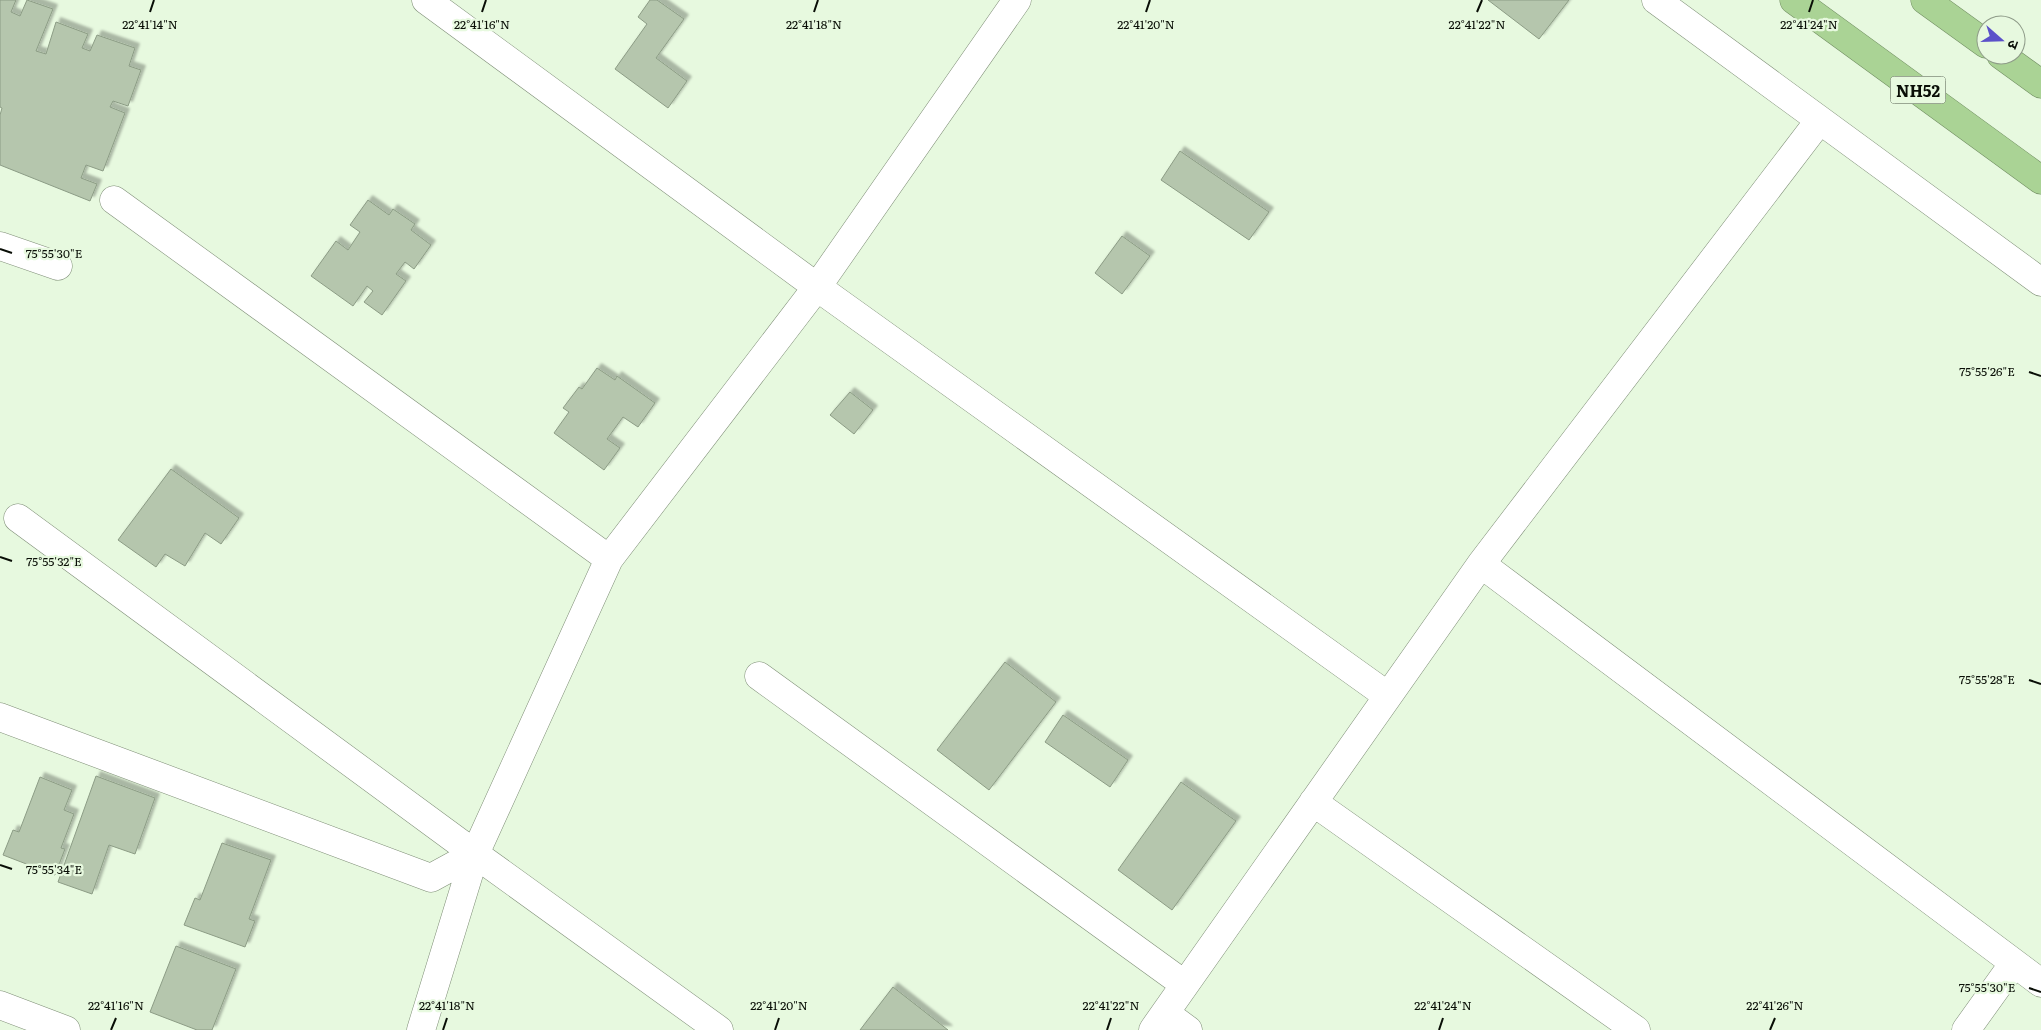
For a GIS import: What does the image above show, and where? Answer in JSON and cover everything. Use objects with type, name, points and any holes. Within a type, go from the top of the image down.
[{"type":"highway","name":"NH52","points":[[1794,0],[2041,180]]},
{"type":"highway","points":[[1926,0],[1976,37]]},
{"type":"highway","points":[[2015,65],[2041,84]]},
{"type":"street","points":[[426,0],[817,287],[1388,696]]},
{"type":"street","points":[[421,1030],[475,854],[610,559],[817,287],[1017,0]]},
{"type":"street","points":[[1656,0],[2041,282]]},
{"type":"street","points":[[1188,1030],[1159,1022],[1481,564],[1819,121]]},
{"type":"street","points":[[114,200],[610,559]]},
{"type":"street","points":[[0,246],[58,266]]},
{"type":"street","points":[[18,518],[475,854],[720,1030]]},
{"type":"street","points":[[1481,564],[2041,983]]},
{"type":"street","points":[[759,676],[1184,984]]},
{"type":"street","points":[[0,717],[431,878],[475,854]]},
{"type":"street","points":[[1313,802],[1636,1030]]},
{"type":"street","points":[[1966,1030],[2014,963]]},
{"type":"street","points":[[0,1005],[66,1030]]},
{"type":"building","points":[[0,0],[16,0],[11,12],[20,16],[27,0],[53,9],[36,51],[46,54],[56,22],[88,34],[82,48],[90,51],[97,35],[135,48],[129,66],[141,70],[128,106],[113,101],[110,107],[125,113],[103,171],[86,165],[81,178],[97,184],[90,201],[0,165],[0,115],[2,108],[0,107]]},
{"type":"building","points":[[650,0],[657,0],[684,19],[656,58],[687,81],[668,108],[615,69],[647,24],[638,17]]},
{"type":"building","points":[[1488,0],[1569,0],[1539,39]]},
{"type":"building","points":[[1180,151],[1269,212],[1249,240],[1161,180]]},
{"type":"building","points":[[368,200],[389,215],[393,209],[415,224],[411,230],[431,245],[414,269],[405,262],[396,274],[406,281],[382,315],[364,302],[373,291],[367,286],[353,306],[311,276],[336,241],[348,250],[360,232],[350,225]]},
{"type":"building","points":[[1122,236],[1150,256],[1122,294],[1095,273]]},
{"type":"building","points":[[597,368],[615,380],[617,376],[655,403],[638,427],[623,417],[607,439],[620,448],[604,470],[554,433],[569,412],[563,408],[579,387],[582,389]]},
{"type":"building","points":[[850,392],[873,410],[854,434],[830,415]]},
{"type":"building","points":[[171,469],[239,518],[221,544],[205,533],[185,566],[165,554],[156,567],[118,540]]},
{"type":"building","points":[[1005,662],[1056,702],[989,790],[937,750]]},
{"type":"building","points":[[1063,715],[1128,760],[1110,787],[1045,742]]},
{"type":"building","points":[[96,776],[155,798],[135,854],[109,845],[92,894],[58,882]]},
{"type":"building","points":[[40,777],[72,790],[64,810],[74,814],[61,848],[65,849],[55,875],[3,855],[13,830],[19,832]]},
{"type":"building","points":[[1181,782],[1236,821],[1172,910],[1118,870]]},
{"type":"building","points":[[222,843],[271,860],[249,919],[255,921],[245,947],[184,925],[195,898],[200,900]]},
{"type":"building","points":[[176,946],[236,969],[212,1030],[197,1030],[150,1012]]},
{"type":"building","points":[[893,987],[948,1030],[860,1030]]}]
